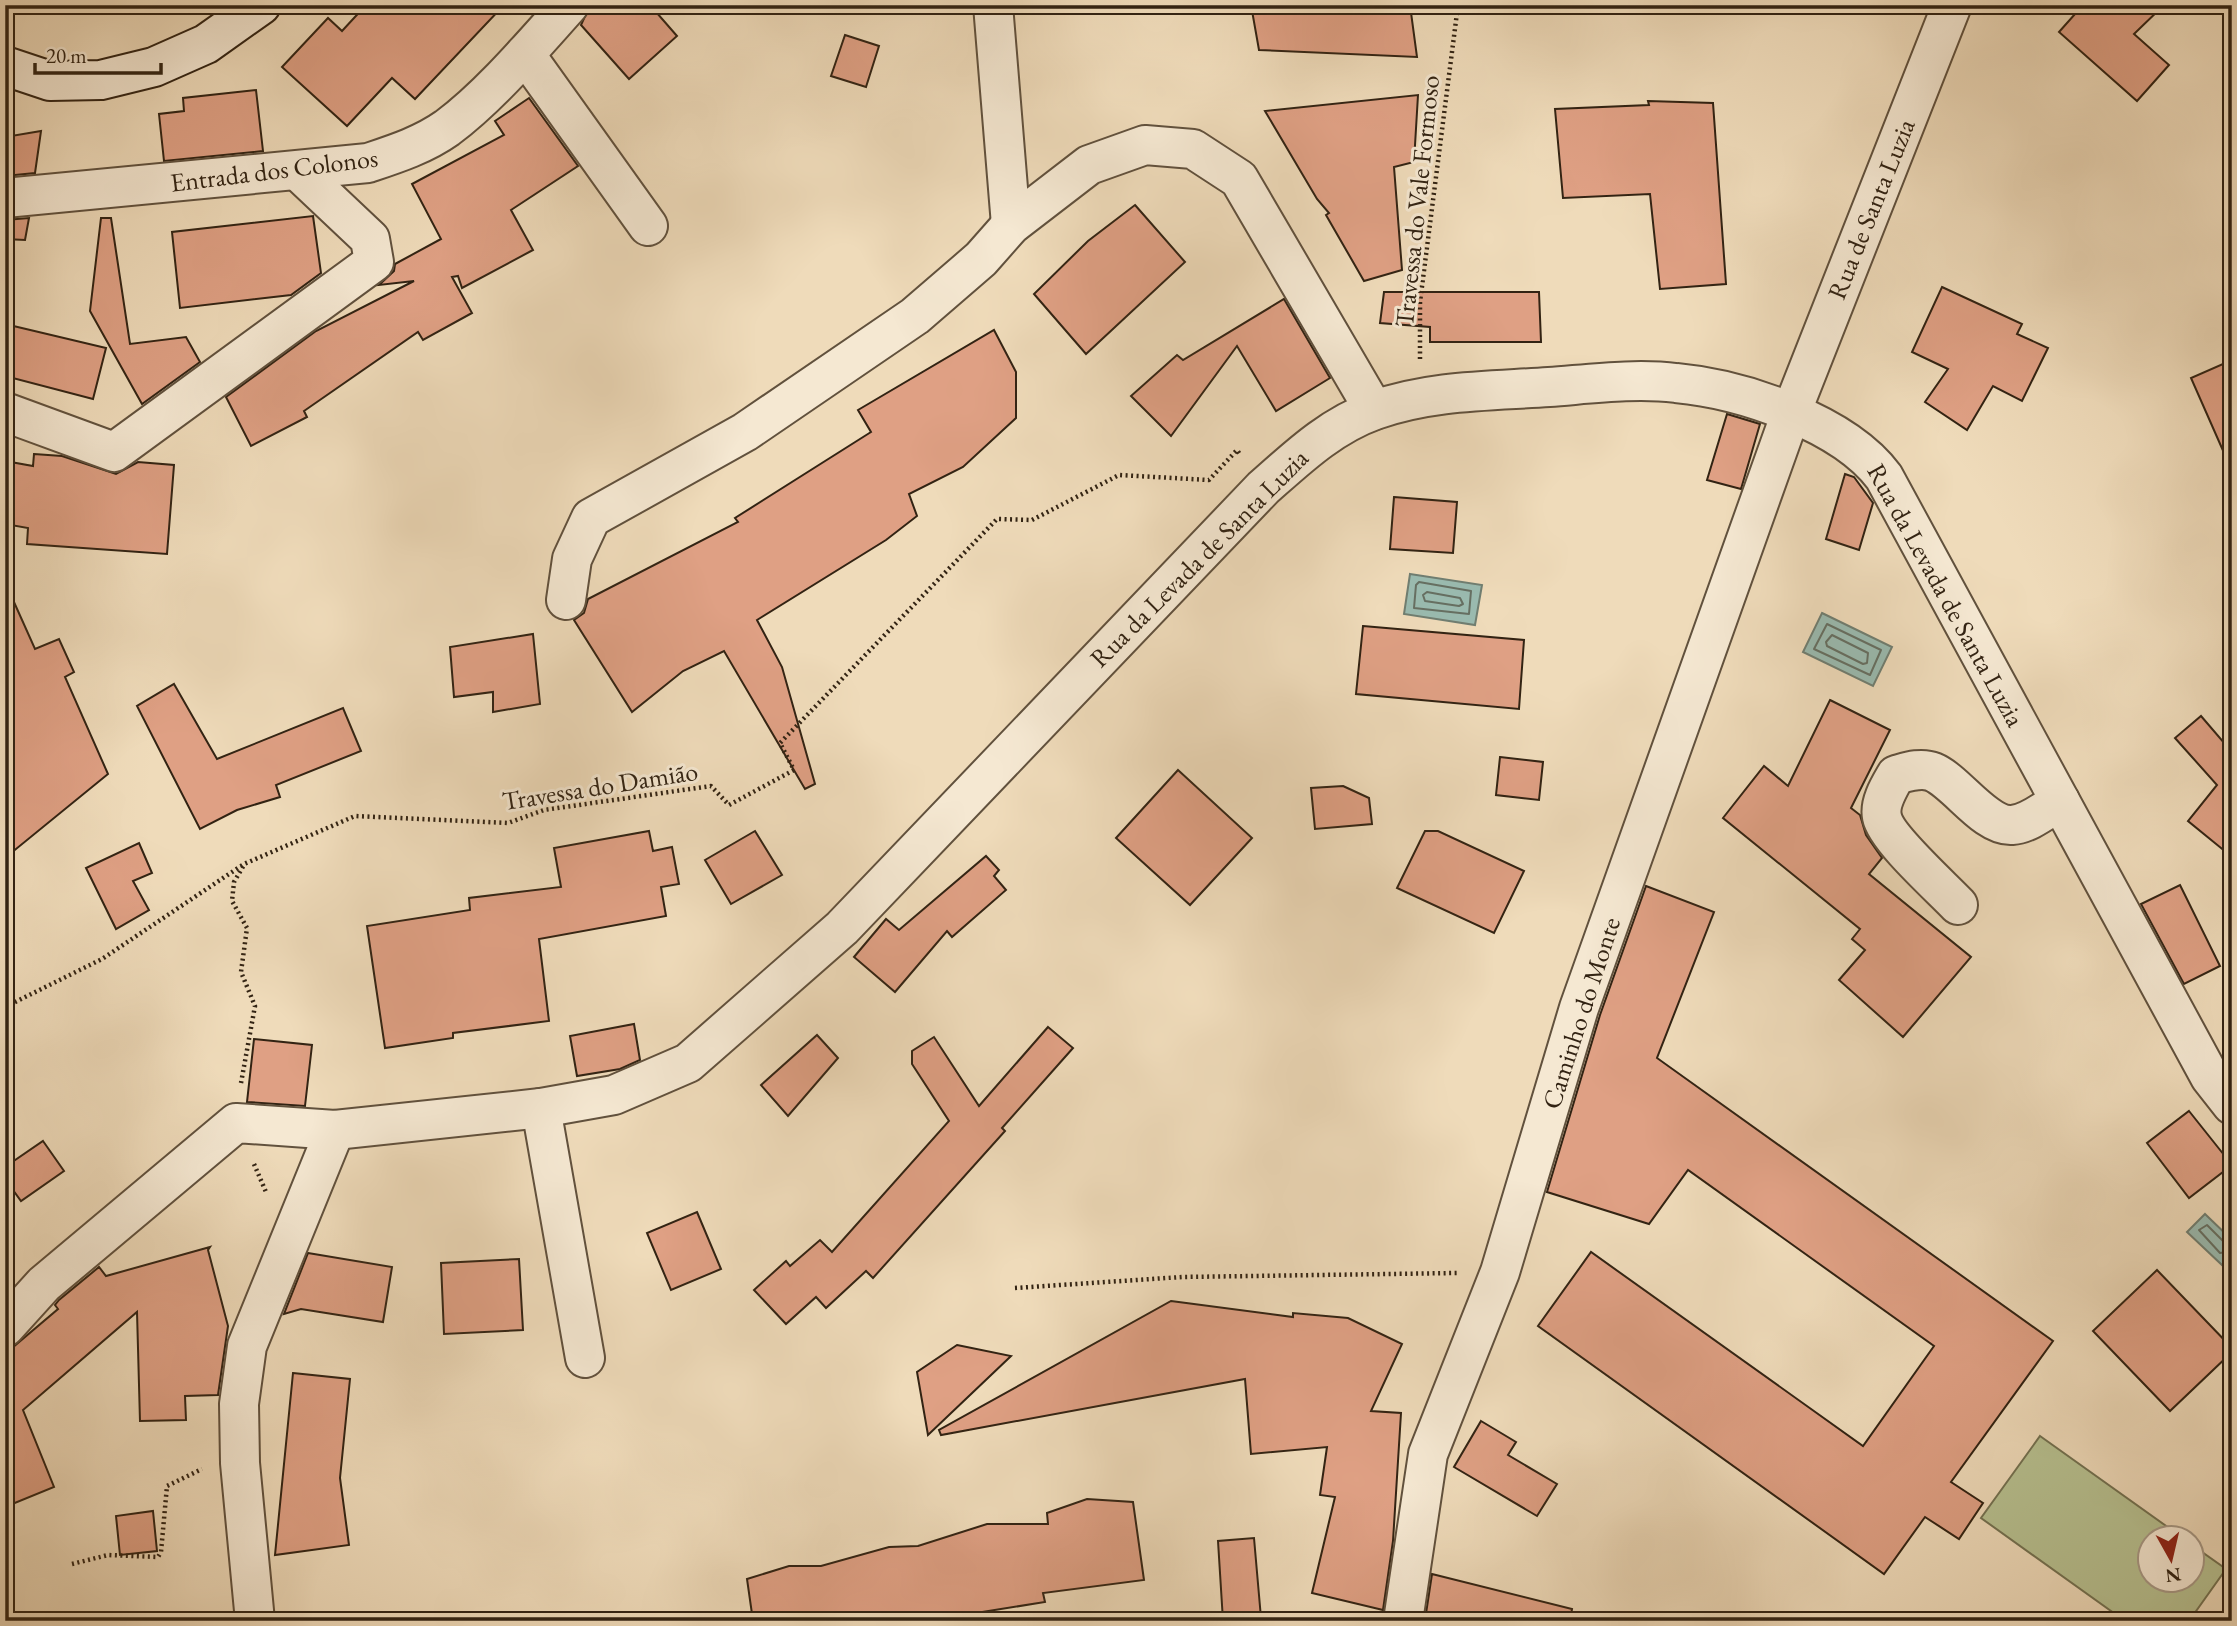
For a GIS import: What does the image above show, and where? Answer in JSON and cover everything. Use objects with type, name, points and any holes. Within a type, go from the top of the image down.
[{"type":"street","points":[[5,66],[50,81],[101,79],[154,67],[206,44],[261,5]]},
{"type":"street","name":"Entrada dos Colonos","points":[[5,198],[368,163],[413,148],[447,128],[525,54],[569,5]]},
{"type":"street","points":[[993,5],[1011,225]]},
{"type":"street","name":"Rua de Santa Luzia","points":[[1791,413],[1952,5]]},
{"type":"street","points":[[525,54],[648,226]]},
{"type":"street","points":[[566,600],[572,559],[591,518],[745,432],[915,316],[981,259],[1011,225],[1088,165],[1145,145],[1193,149],[1239,178],[1374,410]]},
{"type":"street","points":[[5,412],[114,452],[374,262],[370,239],[298,171]]},
{"type":"street","name":"Rua da Levada de Santa Luzia","points":[[236,1123],[335,1130],[541,1108],[614,1095],[688,1063],[842,928],[1263,488],[1319,438],[1374,410],[1412,401],[1516,387],[1673,382],[1714,388],[1791,413],[1861,451],[1884,477],[2210,1077],[2232,1105]]},
{"type":"street","name":"Caminho do Monte","points":[[1403,1621],[1428,1454],[1500,1272],[1579,1008],[1791,413]]},
{"type":"street","points":[[1958,905],[1888,832],[1881,815],[1885,794],[1896,775],[1914,770],[1932,772],[1996,822],[2010,825],[2022,823],[2060,801]]},
{"type":"street","points":[[541,1108],[585,1358]]},
{"type":"street","points":[[5,1327],[44,1284],[236,1123]]},
{"type":"street","points":[[255,1621],[240,1462],[239,1404],[247,1346],[335,1130]]},
{"type":"path","name":"Travessa do Vale Formoso","points":[[1412,401],[1422,349],[1420,302],[1458,5]]},
{"type":"path","name":"Travessa do Damião","points":[[5,1007],[102,959],[244,864],[355,816],[508,823],[544,810],[711,786],[729,805],[794,770],[780,743],[997,519],[1032,520],[1119,475],[1209,480],[1237,450],[1263,488]]},
{"type":"path","points":[[244,864],[234,882],[232,901],[247,928],[241,972],[255,1006],[236,1123],[289,1244]]},
{"type":"path","points":[[1015,1288],[1182,1278],[1500,1272]]},
{"type":"path","points":[[72,1564],[108,1555],[158,1557],[161,1552],[167,1486],[204,1468],[240,1462]]},
{"type":"green space","points":[[2040,1436],[2163,1524],[2136,1524],[2136,1594],[2206,1594],[2206,1555],[2226,1569],[2189,1621],[2125,1621],[1981,1518]]},
{"type":"water","points":[[1410,574],[1482,585],[1475,625],[1404,614]]},
{"type":"water","points":[[1822,613],[1892,647],[1873,686],[1803,652]]},
{"type":"water","points":[[2205,1214],[2232,1240],[2232,1255],[2222,1265],[2187,1232]]},
{"type":"building","points":[[366,5],[504,5],[415,99],[392,78],[347,126],[282,67],[328,18],[342,31]]},
{"type":"building","points":[[590,5],[650,5],[677,36],[629,79],[581,25]]},
{"type":"building","points":[[1251,5],[1410,5],[1417,57],[1259,50]]},
{"type":"building","points":[[2083,5],[2164,5],[2134,34],[2169,65],[2137,101],[2059,32]]},
{"type":"building","points":[[845,35],[879,46],[866,87],[831,76]]},
{"type":"building","points":[[256,90],[263,151],[164,161],[159,114],[184,111],[183,98]]},
{"type":"building","points":[[1418,95],[1414,162],[1394,167],[1402,270],[1364,281],[1326,215],[1329,213],[1317,199],[1265,111]]},
{"type":"building","points":[[529,98],[578,166],[511,210],[533,250],[462,288],[458,276],[452,277],[472,313],[423,340],[418,332],[304,411],[307,417],[251,446],[226,397],[316,331],[414,281],[379,285],[394,271],[395,264],[441,239],[412,184],[504,135],[495,121]]},
{"type":"building","points":[[1648,101],[1713,103],[1726,284],[1660,289],[1650,194],[1563,198],[1555,109],[1649,105]]},
{"type":"building","points":[[41,131],[35,173],[5,176],[5,137]]},
{"type":"building","points":[[1135,205],[1185,262],[1086,354],[1034,294],[1088,241]]},
{"type":"building","points":[[313,216],[321,273],[291,295],[180,308],[172,232]]},
{"type":"building","points":[[29,218],[25,240],[5,239],[5,220]]},
{"type":"building","points":[[101,218],[111,218],[130,344],[186,337],[200,362],[142,404],[90,311]]},
{"type":"building","points":[[1942,287],[2022,324],[2017,334],[2048,348],[2022,401],[1993,386],[1967,430],[1925,402],[1948,369],[1912,352]]},
{"type":"building","points":[[1384,292],[1539,292],[1541,342],[1430,342],[1430,327],[1380,323]]},
{"type":"building","points":[[1284,299],[1330,378],[1276,411],[1237,346],[1171,436],[1131,396],[1177,355],[1183,360]]},
{"type":"building","points":[[5,324],[106,348],[93,399],[5,376]]},
{"type":"building","points":[[994,330],[1016,372],[1016,418],[963,467],[909,494],[917,516],[886,540],[757,620],[782,667],[815,784],[805,789],[724,651],[683,671],[632,712],[574,620],[584,613],[588,599],[738,522],[735,518],[871,432],[858,410]]},
{"type":"building","points":[[2232,360],[2232,471],[2191,378]]},
{"type":"building","points":[[1727,414],[1760,424],[1741,489],[1707,480]]},
{"type":"building","points":[[34,454],[62,456],[116,474],[138,462],[174,465],[167,554],[27,544],[28,528],[5,524],[5,461],[33,466]]},
{"type":"building","points":[[1845,474],[1854,477],[1873,503],[1859,550],[1826,539]]},
{"type":"building","points":[[1394,497],[1457,502],[1453,553],[1390,549]]},
{"type":"building","points":[[5,582],[35,649],[59,639],[74,672],[65,677],[108,774],[5,858]]},
{"type":"building","points":[[1363,626],[1524,640],[1519,709],[1356,694]]},
{"type":"building","points":[[533,634],[540,704],[493,712],[493,692],[454,697],[450,647]]},
{"type":"building","points":[[174,684],[217,759],[343,708],[361,751],[276,785],[280,797],[237,810],[200,829],[137,706]]},
{"type":"building","points":[[1830,700],[1890,730],[1851,808],[1860,815],[1866,835],[1882,858],[1869,874],[1971,957],[1903,1037],[1839,980],[1865,950],[1852,939],[1860,929],[1723,818],[1764,766],[1788,786]]},
{"type":"building","points":[[2201,716],[2232,752],[2232,857],[2188,821],[2217,785],[2175,738]]},
{"type":"building","points":[[1500,757],[1543,762],[1539,800],[1496,795]]},
{"type":"building","points":[[1178,770],[1252,838],[1190,905],[1116,838]]},
{"type":"building","points":[[1343,786],[1369,798],[1372,824],[1315,829],[1311,788]]},
{"type":"building","points":[[649,831],[653,851],[672,847],[679,884],[661,887],[666,916],[539,939],[549,1021],[453,1033],[453,1038],[385,1048],[367,926],[470,910],[469,898],[561,887],[554,848]]},
{"type":"building","points":[[755,831],[782,875],[731,904],[705,860]]},
{"type":"building","points":[[1425,831],[1438,831],[1524,871],[1494,933],[1397,888]]},
{"type":"building","points":[[139,843],[152,873],[133,881],[149,910],[116,929],[86,868]]},
{"type":"building","points":[[986,856],[999,870],[994,876],[1006,890],[952,937],[947,931],[895,992],[854,957],[886,919],[899,930]]},
{"type":"building","points":[[2180,885],[2220,966],[2184,984],[2141,904]]},
{"type":"building","points":[[1646,886],[1714,912],[1657,1058],[2053,1341],[1951,1482],[1983,1503],[1959,1539],[1925,1517],[1884,1574],[1538,1326],[1591,1252],[1863,1446],[1934,1346],[1688,1170],[1649,1224],[1547,1192],[1600,1015]]},
{"type":"building","points":[[634,1024],[640,1060],[620,1069],[577,1076],[570,1036]]},
{"type":"building","points":[[1048,1027],[1073,1048],[1002,1128],[1005,1131],[873,1278],[866,1271],[826,1308],[816,1297],[786,1324],[754,1290],[786,1261],[790,1266],[820,1240],[832,1252],[949,1121],[912,1064],[912,1051],[934,1037],[979,1106]]},
{"type":"building","points":[[817,1035],[838,1058],[788,1116],[761,1085]]},
{"type":"building","points":[[254,1039],[312,1045],[305,1106],[247,1102]]},
{"type":"building","points":[[2189,1111],[2232,1165],[2189,1198],[2147,1143]]},
{"type":"building","points":[[43,1141],[64,1171],[21,1201],[5,1179],[5,1167]]},
{"type":"building","points":[[697,1212],[721,1269],[671,1290],[647,1233]]},
{"type":"building","points":[[210,1247],[208,1250],[228,1326],[218,1395],[185,1396],[186,1420],[140,1421],[137,1312],[23,1410],[54,1487],[5,1507],[5,1354],[58,1309],[55,1305],[59,1300],[99,1267],[106,1276]]},
{"type":"building","points":[[308,1253],[392,1267],[383,1322],[301,1309],[284,1314]]},
{"type":"building","points":[[519,1259],[523,1330],[444,1334],[441,1263]]},
{"type":"building","points":[[2157,1270],[2232,1348],[2232,1352],[2170,1411],[2093,1331]]},
{"type":"building","points":[[1171,1301],[1293,1317],[1293,1313],[1348,1318],[1402,1344],[1371,1411],[1401,1413],[1393,1541],[1383,1610],[1312,1593],[1335,1497],[1320,1495],[1327,1447],[1251,1454],[1245,1379],[941,1435],[939,1430]]},
{"type":"building","points":[[957,1345],[1011,1356],[928,1435],[917,1372]]},
{"type":"building","points":[[293,1373],[350,1379],[340,1478],[349,1545],[275,1555]]},
{"type":"building","points":[[1481,1421],[1516,1442],[1508,1455],[1557,1484],[1537,1516],[1454,1467]]},
{"type":"building","points":[[1087,1499],[1133,1502],[1144,1580],[1043,1593],[1045,1602],[926,1621],[753,1621],[747,1579],[789,1566],[821,1566],[889,1547],[918,1546],[987,1524],[1048,1524],[1047,1513]]},
{"type":"building","points":[[153,1511],[157,1551],[120,1555],[116,1516]]},
{"type":"building","points":[[1254,1538],[1261,1618],[1223,1621],[1218,1541]]},
{"type":"building","points":[[1432,1574],[1572,1609],[1570,1621],[1425,1620]]}]
